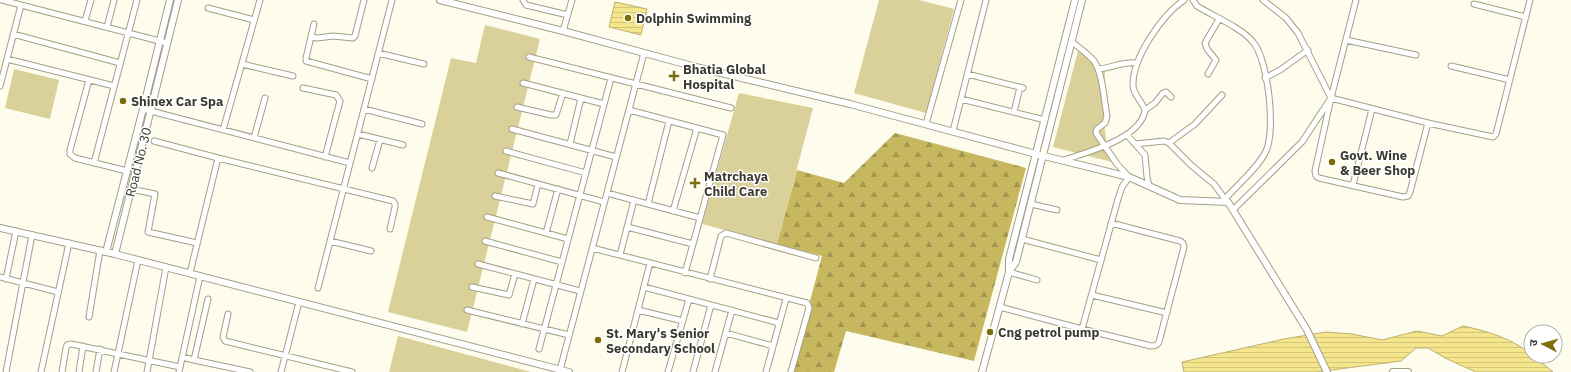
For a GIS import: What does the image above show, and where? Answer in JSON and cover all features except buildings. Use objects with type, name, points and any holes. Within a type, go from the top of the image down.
[{"type":"street","points":[[2,0],[168,43]]},
{"type":"street","points":[[85,21],[91,0]]},
{"type":"street","points":[[107,28],[114,0]]},
{"type":"street","points":[[94,163],[137,0]]},
{"type":"street","name":"Road No. 30","points":[[103,251],[127,171],[170,0]]},
{"type":"street","name":"Road No. 30","points":[[115,254],[178,0]]},
{"type":"street","points":[[223,130],[260,0]]},
{"type":"street","points":[[311,37],[317,38],[333,36],[353,38],[355,36],[364,0]]},
{"type":"street","points":[[318,288],[392,0]]},
{"type":"street","points":[[440,0],[1130,177],[1180,200],[1226,200],[1259,162],[1266,151],[1270,139],[1271,124],[1269,100],[1263,62],[1260,52],[1253,41],[1243,33],[1197,6],[1193,0]]},
{"type":"street","points":[[523,0],[526,5],[568,15]]},
{"type":"street","points":[[563,31],[572,0]]},
{"type":"street","points":[[926,124],[961,0]]},
{"type":"street","points":[[953,131],[986,0]]},
{"type":"street","points":[[982,372],[1009,272],[1009,259],[1075,0]]},
{"type":"street","points":[[1009,272],[1016,262],[1044,156],[1082,0]]},
{"type":"street","points":[[1145,110],[1135,94],[1133,85],[1137,63],[1157,26],[1168,13],[1184,0]]},
{"type":"street","points":[[1263,0],[1286,18],[1298,33],[1308,50],[1331,98],[1428,123],[1493,137],[1496,134],[1530,0]]},
{"type":"street","points":[[1356,0],[1331,98],[1315,171],[1316,176],[1403,197],[1408,196],[1428,123]]},
{"type":"street","points":[[1474,4],[1526,17]]},
{"type":"street","points":[[0,86],[21,5]]},
{"type":"street","points":[[208,8],[254,20]]},
{"type":"street","points":[[1208,74],[1216,60],[1207,49],[1205,43],[1219,19]]},
{"type":"street","points":[[314,24],[306,58],[308,62],[372,79]]},
{"type":"street","points":[[14,34],[120,63]]},
{"type":"street","points":[[1346,40],[1416,55]]},
{"type":"street","points":[[1072,42],[1085,52],[1098,69],[1107,116],[1105,123],[1097,128],[1096,131],[1117,164],[1130,177]]},
{"type":"street","points":[[1265,78],[1280,70],[1308,50]]},
{"type":"street","points":[[378,53],[424,64]]},
{"type":"street","points":[[560,370],[644,53]]},
{"type":"street","points":[[529,57],[730,108]]},
{"type":"street","points":[[7,59],[114,86]]},
{"type":"street","points":[[1098,69],[1106,69],[1127,62],[1137,63]]},
{"type":"street","points":[[242,64],[293,76]]},
{"type":"street","points":[[1451,66],[1510,80]]},
{"type":"street","points":[[967,74],[1021,87],[1014,112]]},
{"type":"street","points":[[539,349],[611,78]]},
{"type":"street","points":[[88,80],[70,154],[76,158],[127,171]]},
{"type":"street","points":[[523,83],[604,104]]},
{"type":"street","points":[[303,88],[336,95],[339,97],[340,101],[325,157]]},
{"type":"street","points":[[1064,160],[1118,141],[1127,135],[1141,121],[1145,110],[1155,103],[1163,93],[1166,92],[1171,97]]},
{"type":"street","points":[[517,107],[556,115],[563,93]]},
{"type":"street","points":[[1169,143],[1195,124],[1222,95]]},
{"type":"street","points":[[254,138],[264,98]]},
{"type":"street","points":[[570,144],[582,98]]},
{"type":"street","points":[[1233,210],[1302,142],[1331,98]]},
{"type":"street","points":[[961,99],[1045,120]]},
{"type":"street","points":[[143,109],[350,163]]},
{"type":"street","points":[[364,109],[422,124]]},
{"type":"street","points":[[1353,185],[1372,109]]},
{"type":"street","points":[[628,110],[723,135],[686,272]]},
{"type":"street","points":[[648,204],[669,121]]},
{"type":"street","points":[[673,211],[697,128]]},
{"type":"street","points":[[512,129],[616,157]]},
{"type":"street","points":[[358,134],[403,146]]},
{"type":"street","points":[[1127,135],[1145,155],[1146,177],[1149,186]]},
{"type":"street","points":[[372,168],[380,140]]},
{"type":"street","points":[[154,141],[393,201],[395,207],[390,229]]},
{"type":"street","points":[[1135,144],[1164,141],[1169,143],[1192,166],[1214,184],[1233,210],[1307,330],[1327,372]]},
{"type":"street","points":[[506,151],[586,173]]},
{"type":"street","points":[[190,273],[218,158]]},
{"type":"street","points":[[498,173],[604,202]]},
{"type":"street","points":[[1082,329],[1122,187],[1130,177]]},
{"type":"street","points":[[495,196],[533,204],[538,184]]},
{"type":"street","points":[[131,189],[155,194],[148,232],[197,244]]},
{"type":"street","points":[[546,233],[558,189]]},
{"type":"street","points":[[606,193],[700,218]]},
{"type":"street","points":[[620,255],[634,200]]},
{"type":"street","points":[[1031,204],[1057,210]]},
{"type":"street","points":[[487,217],[568,240]]},
{"type":"street","points":[[1000,307],[1082,329],[1155,346],[1159,343],[1184,247],[1183,243],[1180,240],[1111,223]]},
{"type":"street","points":[[627,226],[693,244]]},
{"type":"street","points":[[0,229],[16,231],[115,254],[569,372]]},
{"type":"street","points":[[6,279],[16,231]]},
{"type":"street","points":[[710,279],[721,236],[726,233],[816,258]]},
{"type":"street","points":[[6,372],[32,235]]},
{"type":"street","points":[[1022,239],[1101,260]]},
{"type":"street","points":[[330,241],[371,251]]},
{"type":"street","points":[[485,241],[562,262]]},
{"type":"street","points":[[41,372],[69,243]]},
{"type":"street","points":[[592,248],[786,299],[807,303],[809,306],[791,372]]},
{"type":"street","points":[[89,317],[103,251]]},
{"type":"street","points":[[114,372],[138,260]]},
{"type":"street","points":[[622,372],[650,263]]},
{"type":"street","points":[[478,264],[580,291]]},
{"type":"street","points":[[146,372],[166,267]]},
{"type":"street","points":[[1009,272],[1037,280]]},
{"type":"street","points":[[472,286],[509,295],[515,274]]},
{"type":"street","points":[[62,372],[67,345],[71,344],[118,353],[179,370],[200,276]]},
{"type":"street","points":[[0,277],[58,292]]},
{"type":"street","points":[[522,324],[534,279]]},
{"type":"street","points":[[644,287],[779,323]]},
{"type":"street","points":[[1092,295],[1167,313]]},
{"type":"street","points":[[194,360],[208,299]]},
{"type":"street","points":[[668,372],[689,299]]},
{"type":"street","points":[[766,372],[786,299]]},
{"type":"street","points":[[281,372],[299,302]]},
{"type":"street","points":[[694,372],[711,304]]},
{"type":"street","points":[[467,310],[569,335]]},
{"type":"street","points":[[638,310],[683,322]]},
{"type":"street","points":[[716,372],[732,310]]},
{"type":"street","points":[[228,314],[223,337],[225,341],[352,372]]},
{"type":"street","points":[[726,333],[773,346]]},
{"type":"street","points":[[79,372],[83,346]]},
{"type":"street","points":[[96,372],[100,349]]},
{"type":"street","points":[[182,357],[250,372]]},
{"type":"street","points":[[1393,372],[1408,372]]},
{"type":"shaded area","points":[[879,0],[919,0],[954,9],[926,113],[854,93]]},
{"type":"shaded area","name":"Dolphin Swimming","points":[[615,2],[647,9],[641,35],[609,27]]},
{"type":"shaded area","points":[[485,25],[540,39],[467,332],[388,312],[451,58],[476,63]]},
{"type":"shaded area","points":[[1078,51],[1105,72],[1104,124],[1107,145],[1120,164],[1053,147]]},
{"type":"shaded area","points":[[14,69],[59,80],[50,119],[5,108]]},
{"type":"shaded area","points":[[739,93],[813,108],[777,244],[702,224]]},
{"type":"shaded area","points":[[1463,326],[1481,330],[1507,339],[1523,348],[1523,364],[1544,364],[1553,372],[1476,372],[1447,359],[1428,348],[1416,348],[1401,361],[1316,372],[1184,372],[1182,362],[1284,339],[1326,332],[1352,334],[1382,340],[1417,331],[1442,336]]},
{"type":"shaded area","points":[[398,336],[531,372],[389,372]]},
{"type":"green space","points":[[895,133],[1026,168],[974,361],[846,331],[834,372],[791,372],[822,256],[777,244],[797,170],[844,183]]},
{"type":"place","name":"Dolphin Swimming","points":[[628,18]]},
{"type":"place","name":"Bhatia Global Hospital","points":[[674,76]]},
{"type":"place","name":"Shinex Car Spa","points":[[123,101]]},
{"type":"place","name":"Govt. Wine & Beer Shop","points":[[1332,162]]},
{"type":"place","name":"Matrchaya Child Care","points":[[695,183]]},
{"type":"place","name":"Cng petrol pump","points":[[990,332]]},
{"type":"place","name":"St. Mary's Senior Secondary School","points":[[598,340]]}]
